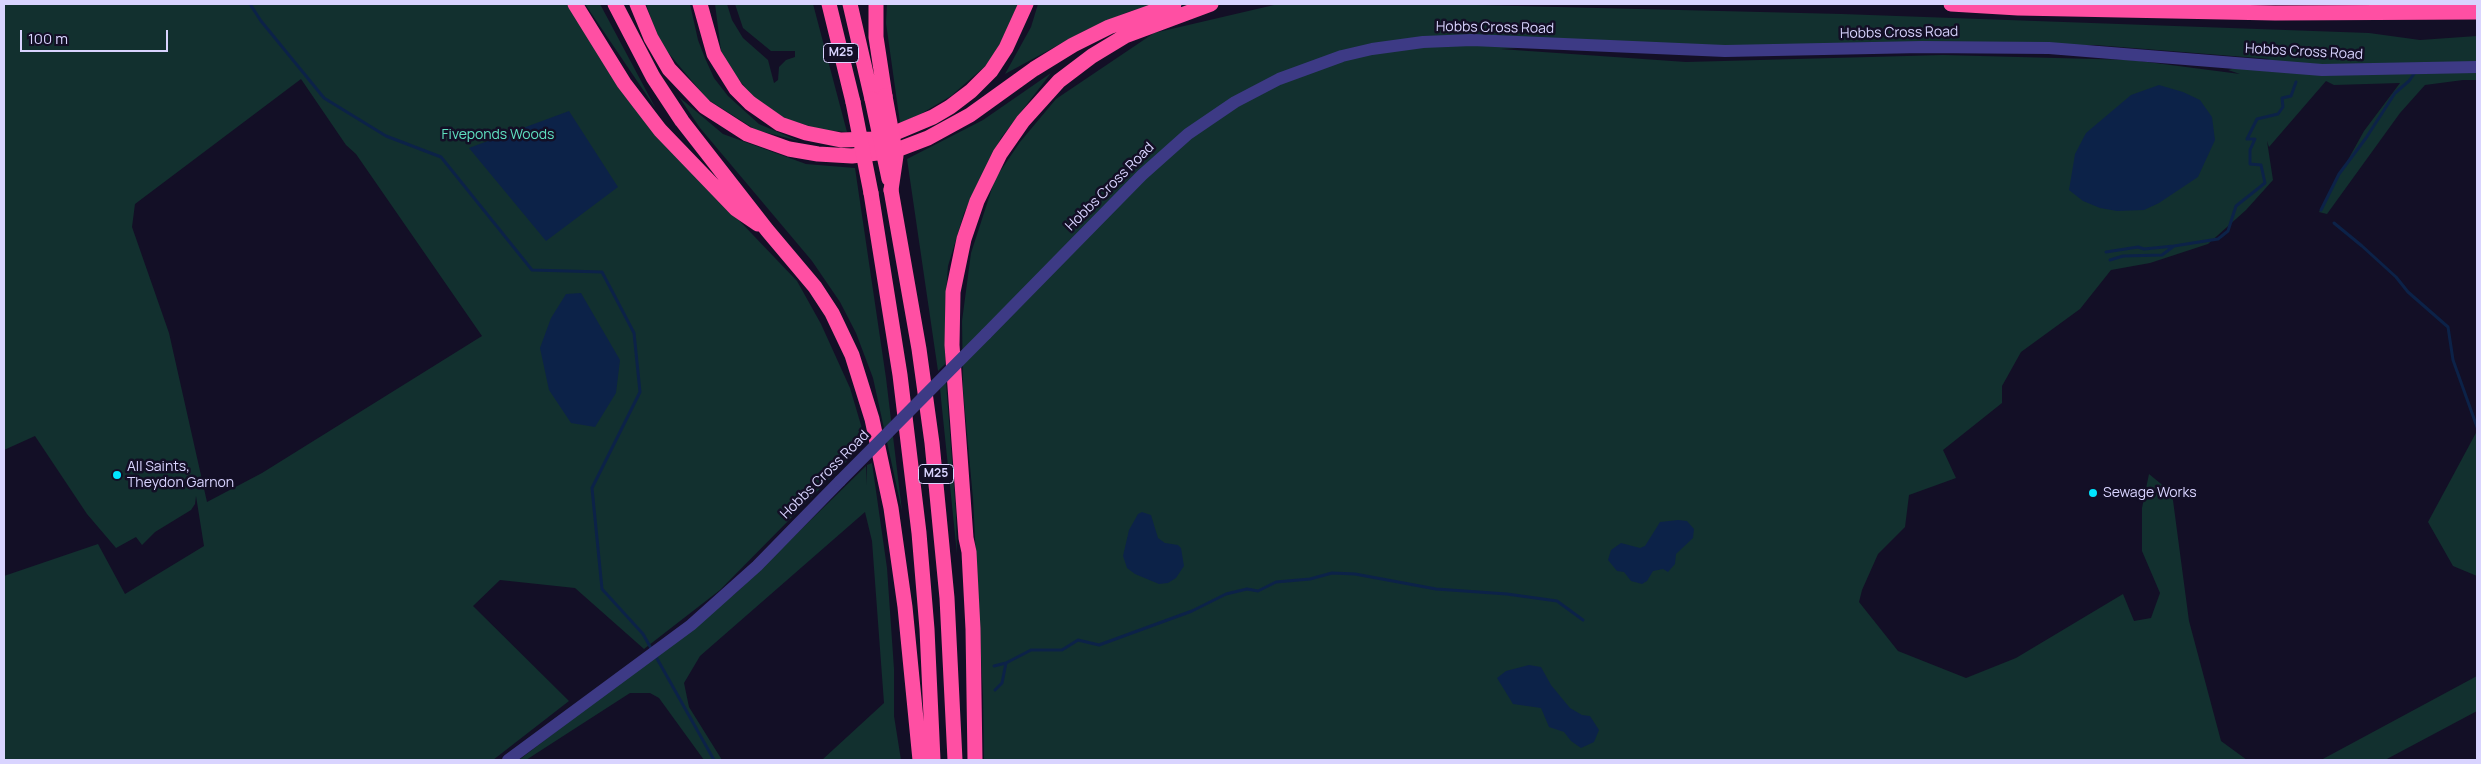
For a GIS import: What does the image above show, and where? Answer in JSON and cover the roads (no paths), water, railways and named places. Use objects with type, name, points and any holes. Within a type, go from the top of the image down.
[{"type":"highway","points":[[575,4],[624,83],[660,130],[736,208],[767,230]]},
{"type":"highway","points":[[615,4],[654,77],[682,121],[767,230],[815,287],[832,313],[852,355],[867,399],[892,508],[920,760]]},
{"type":"highway","points":[[637,4],[648,32],[669,69],[705,107],[747,134],[790,149],[818,154],[852,156],[894,151],[941,132],[970,115],[1034,69],[1073,44],[1109,27],[1174,4]]},
{"type":"highway","points":[[700,4],[714,54],[736,89],[750,103],[780,124],[822,137],[848,140],[881,138],[902,132],[933,117],[957,102],[991,71],[1006,48],[1026,4]]},
{"type":"highway","name":"M25","points":[[829,4],[853,102],[872,193],[896,340],[917,514],[928,638],[933,760]]},
{"type":"highway","name":"M25","points":[[850,4],[879,98],[891,190],[919,349],[932,443],[947,598],[956,760]]},
{"type":"highway","points":[[876,4],[879,98]]},
{"type":"highway","points":[[974,760],[969,552],[966,538],[954,392],[952,318],[960,252],[982,189],[1000,154],[1040,100],[1070,72],[1102,49],[1131,33],[1211,4]]},
{"type":"highway","points":[[1950,4],[2018,8],[2266,13],[2477,12]]},
{"type":"highway","points":[[966,538],[964,552],[968,760]]},
{"type":"highway","points":[[900,576],[902,649],[912,760]]},
{"type":"street","name":"Hobbs Cross Road","points":[[508,760],[654,653],[730,591],[1142,175],[1188,134],[1235,102],[1279,79],[1342,56],[1380,47],[1423,42],[1472,40],[1725,51],[1922,47],[2049,48],[2322,70],[2477,68]]},
{"type":"water","points":[[2159,85],[2183,92],[2200,100],[2212,117],[2215,140],[2198,177],[2159,203],[2144,210],[2117,211],[2100,208],[2083,201],[2069,190],[2075,154],[2086,133],[2131,95]]},
{"type":"water","points":[[569,111],[618,187],[546,241],[469,148]]},
{"type":"water","points":[[581,293],[620,360],[616,393],[595,427],[571,423],[549,390],[540,348],[551,318],[566,294]]},
{"type":"water","points":[[1142,512],[1151,515],[1158,538],[1165,543],[1178,545],[1181,548],[1184,566],[1176,578],[1168,583],[1159,584],[1135,574],[1127,568],[1123,556],[1129,530],[1138,514]]},
{"type":"water","points":[[1687,521],[1694,529],[1693,538],[1676,554],[1675,564],[1668,572],[1663,569],[1653,571],[1647,581],[1642,584],[1631,581],[1624,572],[1617,571],[1608,560],[1611,550],[1621,543],[1640,548],[1645,546],[1660,522]]},
{"type":"water","points":[[1529,665],[1541,667],[1551,685],[1570,708],[1582,715],[1590,716],[1599,730],[1594,742],[1581,748],[1571,741],[1564,732],[1549,727],[1541,708],[1513,704],[1497,678],[1506,671]]},
{"type":"waterway","points":[[250,4],[261,21],[324,98],[386,136],[441,157],[532,270],[602,272],[634,333],[640,392],[592,488],[602,589],[643,634],[652,650]]},
{"type":"waterway","points":[[2321,210],[2339,174],[2366,138],[2395,93],[2409,81],[2416,71]]},
{"type":"waterway","points":[[2110,260],[2123,256],[2162,255],[2174,246],[2218,239],[2228,231],[2236,206],[2265,183],[2261,165],[2250,164],[2250,150],[2255,139],[2247,139],[2257,119],[2278,114],[2283,107],[2282,98],[2291,96],[2296,82]]},
{"type":"waterway","points":[[2334,223],[2396,277],[2408,292],[2448,327],[2453,360],[2477,427]]},
{"type":"waterway","points":[[2106,252],[2138,247],[2144,249],[2174,246]]},
{"type":"waterway","points":[[994,666],[1006,663],[1031,650],[1062,650],[1078,640],[1099,645],[1192,611],[1226,594],[1247,589],[1258,591],[1276,582],[1310,579],[1332,573],[1355,574],[1436,589],[1507,594],[1557,601],[1583,620]]},
{"type":"waterway","points":[[655,655],[714,760]]},
{"type":"waterway","points":[[995,690],[1002,683],[1006,663]]},
{"type":"place","name":"All Saints, Theydon Garnon","points":[[117,475]]},
{"type":"place","name":"Sewage Works","points":[[2093,493]]},
{"type":"park label","name":"Fiveponds Woods","points":[[498,135]]}]
